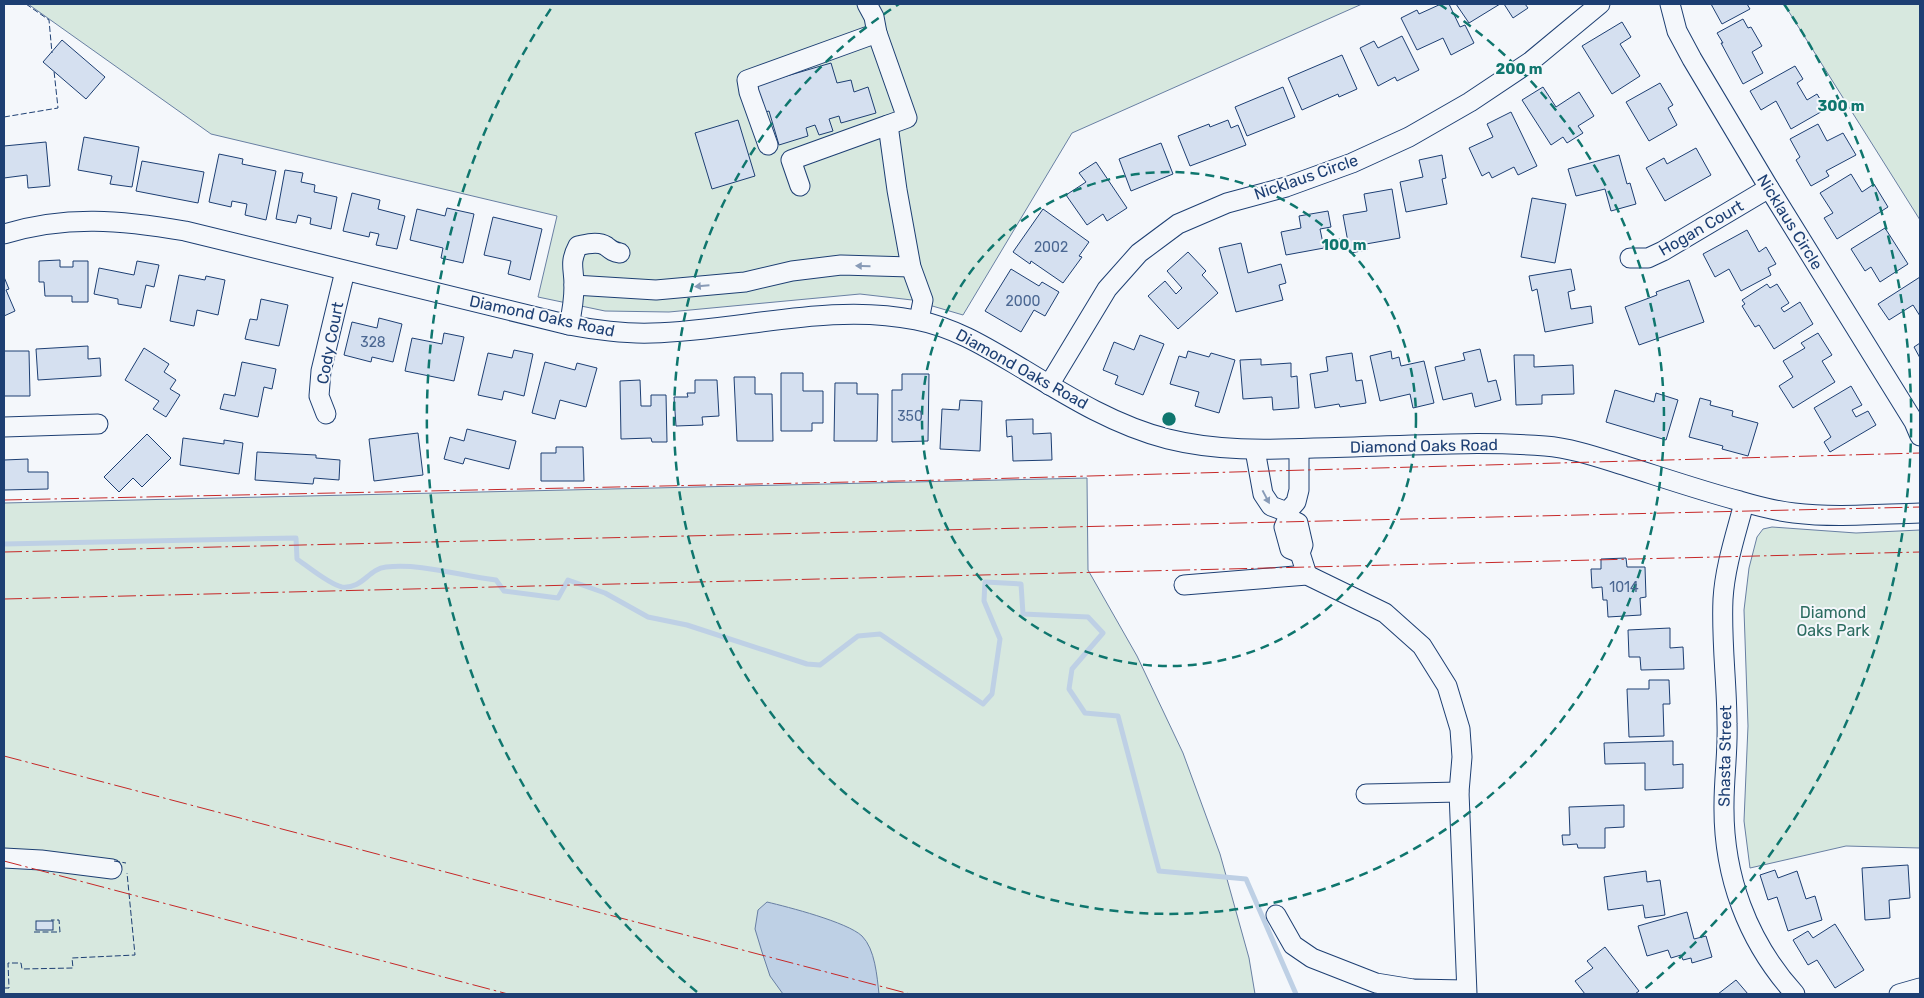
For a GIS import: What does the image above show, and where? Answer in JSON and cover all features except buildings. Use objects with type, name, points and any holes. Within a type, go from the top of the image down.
[{"type":"street","points":[[800,186],[791,160],[907,118],[877,33],[874,17],[867,4]]},
{"type":"street","name":"Nicklaus Circle","points":[[1049,385],[1107,289],[1139,253],[1178,224],[1227,203],[1286,187],[1352,163],[1409,136],[1470,102],[1530,62],[1600,4]]},
{"type":"street","name":"Nicklaus Circle","points":[[1670,4],[1677,31],[1692,59],[1769,188],[1914,422],[1920,436]]},
{"type":"street","points":[[768,145],[749,92],[747,80],[877,33]]},
{"type":"street","points":[[888,125],[897,190],[911,267],[923,300],[919,320]]},
{"type":"street","name":"Hogan Court","points":[[1630,258],[1648,258],[1663,251],[1769,188]]},
{"type":"street","name":"Diamond Oaks Road","points":[[4,234],[39,225],[73,221],[106,220],[146,224],[569,325],[619,333],[650,334],[827,315],[878,314],[919,320],[956,331],[1094,410],[1129,426],[1168,439],[1211,446],[1255,450],[1498,444],[1549,446],[1596,456],[1744,502],[1794,514],[1920,513]]},
{"type":"street","points":[[569,325],[574,306],[572,257],[578,246],[589,243],[604,245],[611,252],[620,253]]},
{"type":"street","points":[[574,285],[656,290],[745,282],[792,271],[841,265],[911,267]]},
{"type":"street","name":"Cody Court","points":[[326,414],[320,396],[321,370],[345,271]]},
{"type":"street","points":[[4,427],[98,424]]},
{"type":"street","points":[[1299,449],[1299,490],[1296,502],[1287,515],[1284,527],[1290,549],[1300,553],[1307,575]]},
{"type":"street","points":[[1255,450],[1263,494],[1271,506],[1287,515]]},
{"type":"street","name":"Shasta Street","points":[[1744,502],[1723,597],[1727,725],[1724,833],[1728,861],[1742,911],[1772,967],[1795,994]]},
{"type":"street","points":[[1184,585],[1307,575],[1385,613],[1422,646],[1447,686],[1460,729],[1462,757],[1459,792],[1466,992],[1413,989],[1376,983],[1312,958],[1293,944],[1276,915]]},
{"type":"street","points":[[1366,794],[1459,792]]},
{"type":"street","points":[[4,858],[41,860],[112,869]]},
{"type":"street","points":[[1899,994],[1920,988]]},
{"type":"green space","points":[[28,4],[1362,4],[1072,133],[963,315],[912,300],[860,294],[669,312],[605,311],[538,297],[557,216],[211,134]]},
{"type":"green space","points":[[1784,4],[1920,4],[1920,220]]},
{"type":"green space","points":[[1087,478],[1088,570],[1137,656],[1183,753],[1220,854],[1249,958],[1255,994],[4,994],[4,503]]},
{"type":"green space","name":"Diamond Oaks Park","points":[[1772,527],[1856,533],[1920,530],[1920,848],[1846,846],[1750,868],[1744,821],[1748,726],[1744,610],[1749,568],[1757,537],[1763,529]]},
{"type":"water","points":[[767,902],[831,920],[844,925],[862,936],[873,955],[879,994],[783,994],[770,976],[755,929],[758,910]]},
{"type":"waterway","points":[[4,544],[296,538],[297,559],[325,579],[342,587],[355,585],[374,571],[386,567],[400,566],[427,568],[496,580],[504,591],[558,598],[568,580],[605,593],[648,617],[687,625],[807,664],[820,665],[858,636],[880,634],[983,704],[992,694],[1000,639],[984,601],[985,582],[1021,584],[1023,614],[1088,617],[1103,633],[1072,669],[1069,689],[1085,713],[1118,716],[1159,871],[1246,879],[1296,994]]},
{"type":"fence","points":[[26,4],[49,20],[52,53]]},
{"type":"fence","points":[[4,117],[58,108],[54,71]]},
{"type":"fence","points":[[114,861],[126,863]]},
{"type":"fence","points":[[4,988],[9,988],[8,963],[21,963],[22,969],[73,968],[72,958],[135,955],[127,873]]},
{"type":"fence","points":[[34,932],[60,932],[59,920],[51,920]]},
{"type":"power","points":[[4,500],[945,480],[1920,453]]},
{"type":"power","points":[[4,552],[1920,507]]},
{"type":"power","points":[[4,599],[1920,552]]},
{"type":"power","points":[[4,756],[910,994]]},
{"type":"power","points":[[4,861],[508,994]]}]
